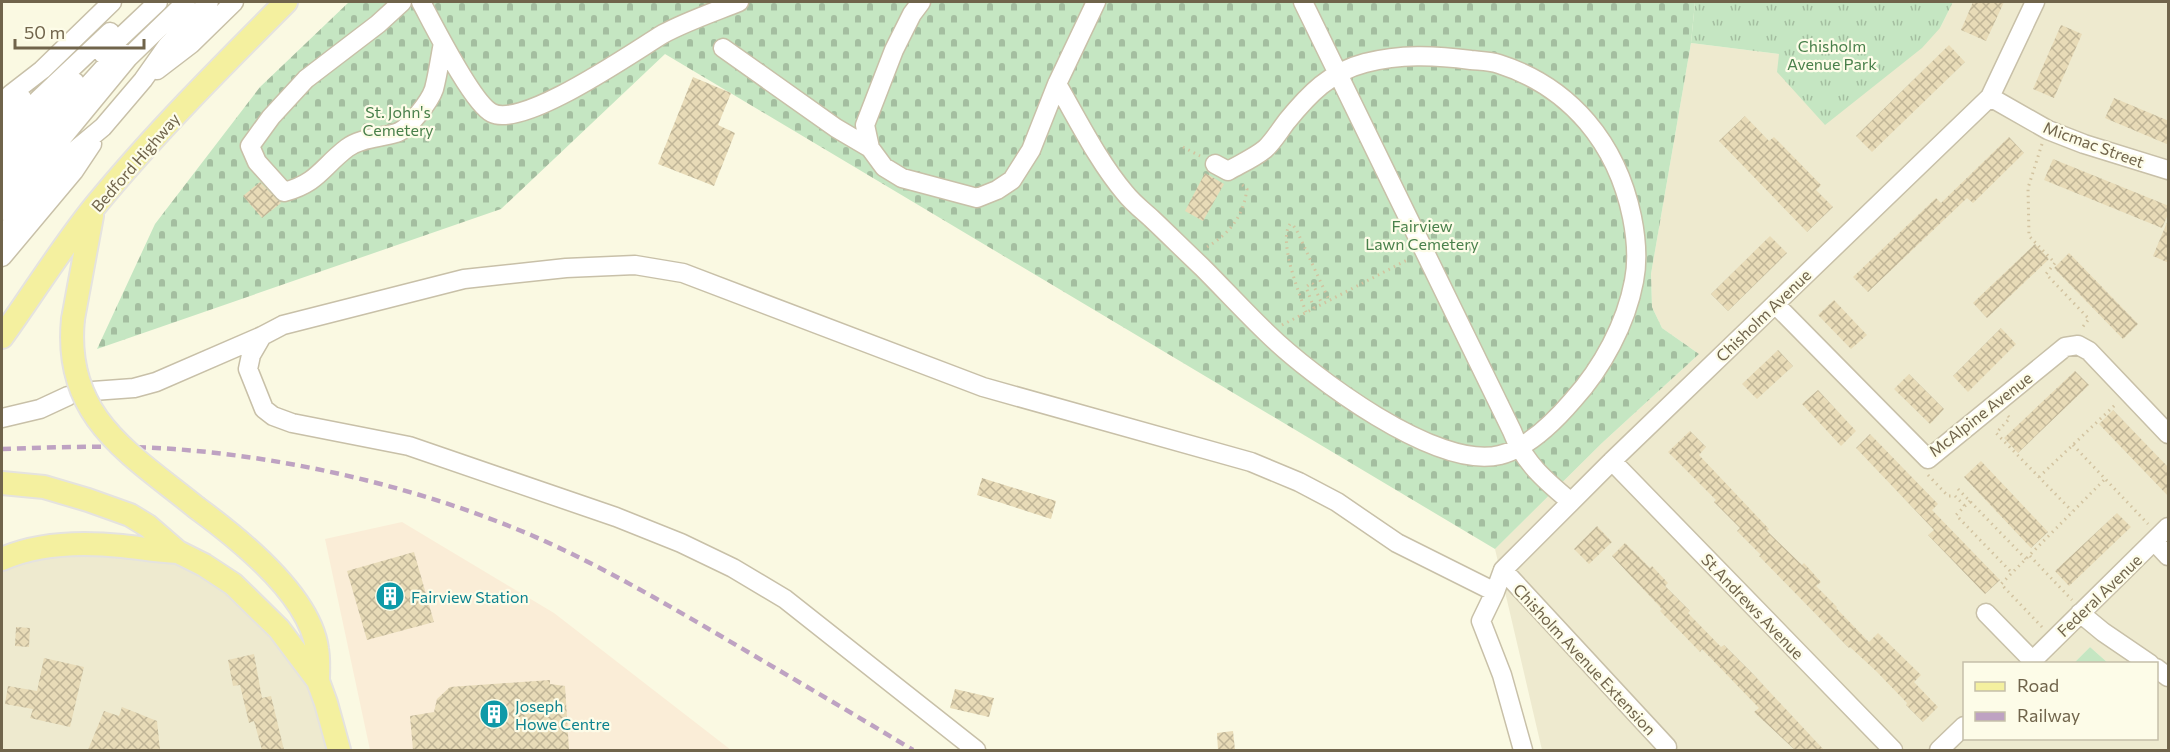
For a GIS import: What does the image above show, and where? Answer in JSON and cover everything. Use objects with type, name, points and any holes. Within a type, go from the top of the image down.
[{"type":"main road","name":"Bedford Highway","points":[[3,335],[93,209],[149,143],[212,75],[286,2]]},
{"type":"main road","points":[[93,209],[71,342],[84,400],[98,422],[117,442],[249,550],[276,577],[297,603],[310,627],[317,647],[318,681],[339,750]]},
{"type":"main road","points":[[2,483],[44,487],[130,515],[148,526],[178,552],[204,564],[233,584],[279,629],[318,681]]},
{"type":"main road","points":[[2,559],[51,546],[99,544],[178,552]]},
{"type":"street","points":[[2,105],[11,94],[42,70],[112,2]]},
{"type":"street","points":[[2,145],[39,99],[141,2]]},
{"type":"street","points":[[2,166],[71,86],[158,2]]},
{"type":"street","points":[[2,188],[63,113],[114,57],[171,2]]},
{"type":"street","points":[[2,211],[128,58],[186,2]]},
{"type":"street","points":[[2,257],[74,171],[103,127],[143,80],[167,46],[209,2]]},
{"type":"street","points":[[143,80],[191,44],[234,2]]},
{"type":"street","points":[[402,2],[378,24],[306,79],[271,117],[250,146],[257,162],[284,192],[301,188],[315,179],[350,146],[399,133],[414,119],[434,90],[443,43]]},
{"type":"street","points":[[421,2],[478,101],[493,114],[514,115],[567,93],[665,33],[739,2]]},
{"type":"street","points":[[870,148],[865,125],[894,50],[912,14],[921,2]]},
{"type":"street","points":[[723,48],[836,128],[870,148],[884,167],[902,178],[977,198],[997,190],[1012,180],[1031,150],[1057,84],[1096,2]]},
{"type":"street","points":[[1303,2],[1518,448],[1526,460],[1571,502]]},
{"type":"street","name":"Chisholm Avenue","points":[[1523,750],[1502,675],[1481,621],[1503,570],[1612,461],[1990,98],[2035,2]]},
{"type":"street","points":[[1057,84],[1125,193],[1185,250],[1268,335],[1355,402],[1390,425],[1427,443],[1469,457],[1489,458],[1518,448],[1544,429],[1580,393],[1605,357],[1623,316],[1635,279],[1635,235],[1628,197],[1617,168],[1602,140],[1572,106],[1540,83],[1497,63],[1408,55],[1363,63],[1336,72],[1318,85],[1266,148],[1221,167]]},
{"type":"street","points":[[2,123],[42,70]]},
{"type":"street","name":"Micmac Street","points":[[1990,98],[2048,130],[2084,144],[2169,170]]},
{"type":"street","points":[[2,236],[67,157],[103,127]]},
{"type":"street","points":[[93,391],[145,385],[283,325],[464,279],[566,268],[635,265],[683,273],[983,387],[1251,462],[1299,482],[1337,502],[1397,543],[1495,592]]},
{"type":"street","name":"McAlpine Avenue","points":[[1775,304],[1928,459],[2065,347],[2078,345]]},
{"type":"street","points":[[248,369],[251,355],[262,336]]},
{"type":"street","points":[[2078,345],[2089,351],[2169,434]]},
{"type":"street","points":[[216,356],[239,360],[248,369],[264,409],[273,416],[292,423],[409,446],[616,517],[681,543],[733,568],[785,599],[976,750]]},
{"type":"street","points":[[2,418],[40,409],[68,396]]},
{"type":"street","name":"St Andrews Avenue","points":[[1612,461],[1893,750]]},
{"type":"street","points":[[2161,535],[2169,556]]},
{"type":"street","name":"Federal Avenue","points":[[2030,662],[2161,535]]},
{"type":"street","name":"Chisholm Avenue Extension","points":[[1503,570],[1667,747]]},
{"type":"street","points":[[1986,613],[2030,662]]},
{"type":"street","points":[[2080,613],[2103,632],[2148,662]]},
{"type":"street","points":[[1939,750],[1963,728]]},
{"type":"path","points":[[2048,130],[2028,188],[2029,236],[2055,263],[2046,274],[2089,319],[2082,327],[2078,345]]},
{"type":"path","points":[[1185,250],[1207,247],[1220,239],[1231,230],[1240,213],[1247,189],[1221,167]]},
{"type":"path","points":[[1306,312],[1294,280],[1287,245],[1287,228],[1290,224],[1297,231],[1329,300]]},
{"type":"path","points":[[1268,335],[1306,312],[1424,252]]},
{"type":"path","points":[[1314,308],[1306,287],[1311,283],[1322,304]]},
{"type":"path","points":[[2039,477],[2129,391]]},
{"type":"path","points":[[1997,402],[2010,418],[1996,433],[2072,511]]},
{"type":"path","points":[[2073,445],[2161,535]]},
{"type":"path","points":[[1928,459],[1926,474],[1948,496],[1955,496],[1965,506]]},
{"type":"path","points":[[2054,639],[2001,584],[2105,479]]},
{"type":"path","points":[[1958,489],[2071,598],[2080,613]]},
{"type":"path","points":[[1970,501],[1956,515],[2012,573]]},
{"type":"shaded area","points":[[1953,2],[2168,2],[2168,750],[1542,750],[1495,549],[1602,443],[1699,354],[1662,328],[1652,307],[1651,274],[1691,43],[1779,54],[1940,28]]},
{"type":"shaded area","points":[[402,522],[554,613],[731,750],[370,750],[325,539]]},
{"type":"shaded area","points":[[55,545],[201,567],[294,645],[338,750],[2,750],[2,562]]},
{"type":"green space","name":"Fairview Lawn Cemetery","points":[[349,2],[1695,2],[1691,43],[1651,274],[1652,307],[1662,328],[1699,354],[1602,443],[1495,549],[665,54],[501,209],[97,349],[155,224],[260,87]]},
{"type":"green space","name":"Chisholm Avenue Park","points":[[1695,2],[1953,2],[1940,28],[1922,48],[1825,125],[1777,72],[1779,54],[1691,43]]},
{"type":"green space","points":[[2090,647],[2107,662],[2075,662]]},
{"type":"building","points":[[1973,2],[2004,2],[1986,41],[1961,30]]},
{"type":"building","points":[[2061,25],[2082,34],[2054,98],[2033,89]]},
{"type":"building","points":[[1949,45],[1965,62],[1872,152],[1856,136]]},
{"type":"building","points":[[693,77],[731,93],[718,125],[735,133],[714,186],[658,164]]},
{"type":"building","points":[[2114,98],[2169,121],[2169,145],[2105,118]]},
{"type":"building","points":[[1745,116],[1769,141],[1774,137],[1821,185],[1816,190],[1833,207],[1807,232],[1719,141]]},
{"type":"building","points":[[2009,137],[2024,153],[1973,203],[1967,198],[1868,292],[1853,277],[1936,198],[1941,203]]},
{"type":"building","points":[[2053,159],[2169,206],[2169,212],[2162,228],[2044,180]]},
{"type":"building","points":[[1205,173],[1224,184],[1203,221],[1185,211]]},
{"type":"building","points":[[260,182],[281,203],[262,218],[243,196]]},
{"type":"building","points":[[2169,220],[2169,263],[2153,256]]},
{"type":"building","points":[[1770,236],[1787,253],[1728,311],[1711,294]]},
{"type":"building","points":[[2035,244],[2049,259],[1987,318],[1973,303]]},
{"type":"building","points":[[2069,253],[2138,324],[2123,339],[2054,268]]},
{"type":"building","points":[[1834,300],[1867,335],[1851,349],[1818,315]]},
{"type":"building","points":[[2001,328],[2016,344],[1968,392],[1953,376]]},
{"type":"building","points":[[1778,350],[1793,366],[1757,399],[1742,384]]},
{"type":"building","points":[[2075,371],[2089,385],[2018,453],[2004,438]]},
{"type":"building","points":[[1909,374],[1944,409],[1930,424],[1894,389]]},
{"type":"building","points":[[1818,390],[1856,431],[1841,446],[1802,404]]},
{"type":"building","points":[[2113,410],[2169,468],[2169,497],[2099,424]]},
{"type":"building","points":[[1690,431],[1706,447],[1699,455],[1769,529],[1767,531],[1802,565],[1804,563],[1821,582],[1816,586],[1836,608],[1869,642],[1878,633],[1921,675],[1914,682],[1938,707],[1923,722],[1876,671],[1849,648],[1759,556],[1761,555],[1737,531],[1740,528],[1714,502],[1716,500],[1668,452]]},
{"type":"building","points":[[1870,434],[1938,504],[1932,510],[2000,580],[1985,594],[1928,535],[1934,530],[1856,448]]},
{"type":"building","points":[[1981,461],[2048,532],[2031,548],[1964,477]]},
{"type":"building","points":[[982,478],[1056,501],[1051,519],[977,495]]},
{"type":"building","points":[[2117,513],[2131,527],[2069,586],[2055,571]]},
{"type":"building","points":[[1597,526],[1612,542],[1589,564],[1574,549]]},
{"type":"building","points":[[1625,543],[1650,568],[1652,566],[1668,583],[1665,586],[1690,611],[1688,613],[1721,647],[1724,645],[1753,674],[1824,750],[1795,750],[1754,712],[1759,708],[1702,649],[1700,652],[1660,611],[1662,609],[1612,556]]},
{"type":"building","name":"Fairview Station","points":[[414,552],[434,622],[367,640],[347,571]]},
{"type":"building","points":[[16,627],[30,628],[29,647],[15,646]]},
{"type":"building","points":[[254,654],[262,698],[271,696],[284,750],[262,750],[254,721],[249,723],[240,685],[233,686],[228,660]]},
{"type":"building","points":[[44,658],[84,667],[70,727],[30,718],[33,709],[5,704],[8,686],[37,691]]},
{"type":"building","name":"Joseph Howe Centre","points":[[550,680],[550,684],[565,686],[569,750],[413,750],[410,716],[434,712],[437,699],[450,687]]},
{"type":"building","points":[[955,689],[994,698],[989,717],[950,708]]},
{"type":"building","points":[[122,707],[157,721],[160,750],[88,750],[104,711],[119,716]]},
{"type":"building","points":[[1233,731],[1235,750],[1218,750],[1217,733]]},
{"type":"railway","points":[[2,449],[131,447],[219,453],[356,478],[445,503],[531,535],[647,593],[913,750]]},
{"type":"place","name":"Fairview Station","points":[[390,596]]},
{"type":"place","name":"Joseph Howe Centre","points":[[494,714]]},
{"type":"park label","name":"St. John's Cemetery","points":[[398,120]]}]
